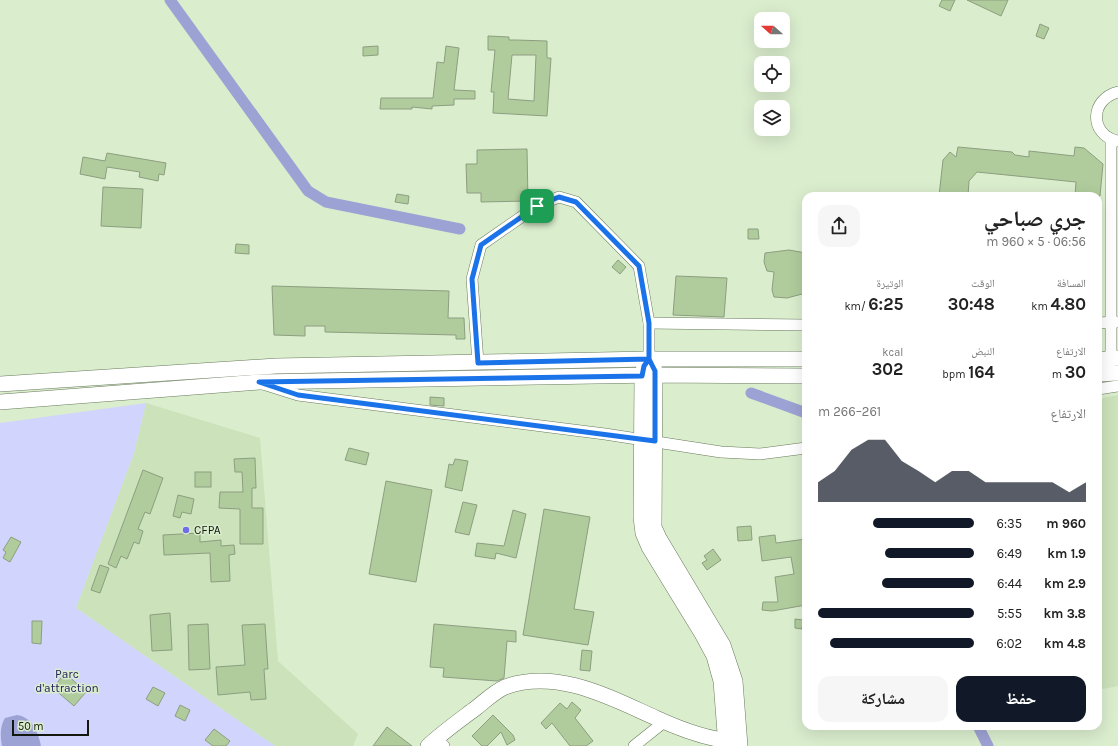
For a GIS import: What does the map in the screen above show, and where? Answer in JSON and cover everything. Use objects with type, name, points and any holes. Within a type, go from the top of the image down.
[{"type":"main road","points":[[0,384],[276,366],[649,359],[802,359]]},
{"type":"main road","points":[[436,744],[498,691],[514,685],[531,683],[556,683],[586,688],[664,722],[710,738],[733,743],[735,681],[724,645],[656,533],[648,440],[648,375],[644,366],[649,359]]},
{"type":"main road","points":[[1102,374],[1118,373]]},
{"type":"main road","points":[[0,402],[259,382],[648,375],[802,376]]},
{"type":"street","points":[[1109,359],[1114,322],[1114,141],[1099,129],[1096,121],[1096,113],[1104,98],[1118,92]]},
{"type":"street","points":[[478,363],[472,279],[481,245],[537,206],[559,197],[576,202],[639,266],[649,323],[649,359]]},
{"type":"street","points":[[1102,323],[1114,322]]},
{"type":"street","points":[[649,323],[802,324]]},
{"type":"street","points":[[259,382],[298,395],[648,440],[734,453],[760,454],[802,449]]},
{"type":"street","points":[[1102,388],[1118,386]]},
{"type":"street","points":[[634,746],[664,722]]},
{"type":"shaded area","points":[[1118,395],[1118,686],[1102,689],[1102,398]]},
{"type":"shaded area","name":"CFPA","points":[[146,403],[260,438],[278,661],[358,734],[353,746],[275,746],[76,608],[134,453]]},
{"type":"shaded area","points":[[17,715],[27,719],[34,726],[41,746],[2,746],[1,731],[3,721],[5,718]]},
{"type":"green space","name":"Parc d'attraction","points":[[146,403],[134,453],[76,608],[275,746],[0,746],[0,423]]},
{"type":"building","points":[[942,0],[955,0],[950,11],[939,6]]},
{"type":"building","points":[[967,0],[1008,0],[1001,16]]},
{"type":"building","points":[[1040,24],[1049,28],[1044,39],[1036,36]]},
{"type":"building","points":[[488,36],[509,37],[509,40],[547,41],[547,58],[551,58],[547,116],[493,113],[494,92],[491,92],[495,50],[488,50]],"holes":[[[512,55],[536,55],[534,101],[508,99]]]},
{"type":"building","points":[[378,46],[378,55],[363,56],[363,47]]},
{"type":"building","points":[[446,46],[459,48],[454,90],[475,91],[475,99],[454,99],[454,105],[432,106],[432,109],[412,107],[412,109],[380,109],[381,98],[433,98],[437,62],[444,63]]},
{"type":"building","points":[[958,147],[1012,152],[1015,155],[1029,157],[1029,151],[1074,156],[1075,147],[1084,148],[1103,164],[1100,192],[1075,192],[1076,182],[977,172],[969,181],[968,192],[939,192],[943,160],[950,152],[956,157]]},
{"type":"building","points":[[527,149],[528,201],[481,202],[481,193],[467,193],[466,164],[477,164],[477,150]]},
{"type":"building","points":[[107,153],[166,163],[164,175],[159,174],[158,181],[139,177],[140,172],[107,167],[105,179],[80,174],[83,157],[105,161]]},
{"type":"building","points":[[103,187],[143,189],[141,228],[101,226]]},
{"type":"building","points":[[397,194],[409,196],[408,204],[395,202]]},
{"type":"building","points":[[748,229],[758,229],[759,239],[748,239]]},
{"type":"building","points":[[236,244],[249,245],[249,254],[235,253]]},
{"type":"building","points":[[789,250],[802,252],[802,294],[787,298],[774,297],[772,290],[774,272],[767,271],[764,262],[765,253]]},
{"type":"building","points":[[618,260],[626,267],[620,274],[612,267]]},
{"type":"building","points":[[676,276],[727,278],[724,317],[673,315]]},
{"type":"building","points":[[272,286],[449,291],[448,318],[464,318],[465,339],[456,339],[456,335],[325,332],[325,326],[305,326],[305,336],[274,335]]},
{"type":"building","points":[[430,397],[444,398],[444,406],[430,405]]},
{"type":"building","points":[[349,448],[369,453],[366,465],[345,460]]},
{"type":"building","points":[[255,458],[256,488],[252,488],[252,508],[263,508],[263,544],[240,544],[240,509],[219,508],[220,492],[243,492],[242,472],[235,472],[234,459]]},
{"type":"building","points":[[455,459],[468,461],[462,491],[445,487],[449,464],[453,465]]},
{"type":"building","points":[[143,470],[163,478],[150,514],[145,512],[138,529],[143,531],[139,544],[134,542],[127,559],[121,556],[116,568],[108,564]]},
{"type":"building","points":[[195,472],[211,472],[211,487],[195,487]]},
{"type":"building","points":[[386,481],[432,490],[416,582],[369,574]]},
{"type":"building","points":[[178,495],[194,499],[191,514],[182,512],[180,518],[173,516]]},
{"type":"building","points":[[463,502],[477,505],[469,535],[455,532]]},
{"type":"building","points":[[544,509],[590,517],[574,609],[594,612],[588,645],[523,635]]},
{"type":"building","points":[[513,510],[526,514],[516,558],[496,553],[495,559],[475,556],[477,543],[504,546]]},
{"type":"building","points":[[751,526],[752,540],[738,541],[737,527]]},
{"type":"building","points":[[200,533],[200,542],[221,540],[221,546],[234,545],[235,554],[229,555],[230,581],[211,582],[210,553],[164,555],[163,535]]},
{"type":"building","points":[[775,535],[776,543],[802,540],[802,606],[772,611],[762,610],[763,602],[778,602],[775,577],[794,574],[791,557],[762,561],[759,537]]},
{"type":"building","points":[[11,537],[21,542],[10,562],[3,558],[6,552],[3,550]]},
{"type":"building","points":[[713,549],[721,560],[707,570],[702,563],[707,560],[704,556]]},
{"type":"building","points":[[100,565],[109,568],[100,593],[91,590]]},
{"type":"building","points":[[170,613],[172,650],[152,651],[150,615]]},
{"type":"building","points":[[795,619],[802,620],[802,629],[795,628]]},
{"type":"building","points":[[32,621],[42,621],[41,644],[32,643]]},
{"type":"building","points":[[208,624],[210,669],[189,670],[188,625]]},
{"type":"building","points":[[265,624],[268,669],[264,669],[266,699],[251,700],[250,692],[218,695],[216,667],[245,665],[242,625]]},
{"type":"building","points":[[434,624],[516,631],[516,642],[507,641],[504,678],[497,681],[443,677],[444,668],[430,667]]},
{"type":"building","points":[[582,650],[592,651],[590,671],[580,670]]},
{"type":"building","points":[[65,673],[86,692],[74,706],[53,688]]},
{"type":"building","points":[[153,687],[165,693],[158,706],[146,699]]},
{"type":"building","points":[[572,702],[581,710],[575,718],[593,741],[586,746],[570,746],[552,723],[546,729],[541,723],[560,703],[567,709]]},
{"type":"building","points":[[180,705],[190,710],[185,721],[175,716]]},
{"type":"building","points":[[493,715],[513,735],[515,740],[507,745],[501,732],[487,746],[482,746],[472,736]]},
{"type":"building","points":[[387,727],[412,746],[373,746]]},
{"type":"building","points":[[214,729],[230,741],[226,746],[213,746],[205,740]]},
{"type":"waterway","points":[[170,0],[308,191],[326,202],[460,229]]},
{"type":"waterway","points":[[751,393],[802,412]]},
{"type":"waterway","points":[[980,730],[988,746]]},
{"type":"place","name":"CFPA","points":[[186,530]]},
{"type":"route","points":[[537,206],[481,245],[476,258],[472,279],[478,363],[649,359],[654,366],[655,371],[655,441],[298,395],[278,390],[259,382],[642,376],[644,366],[649,359],[649,323],[639,266],[576,202],[559,197],[537,206]]}]
